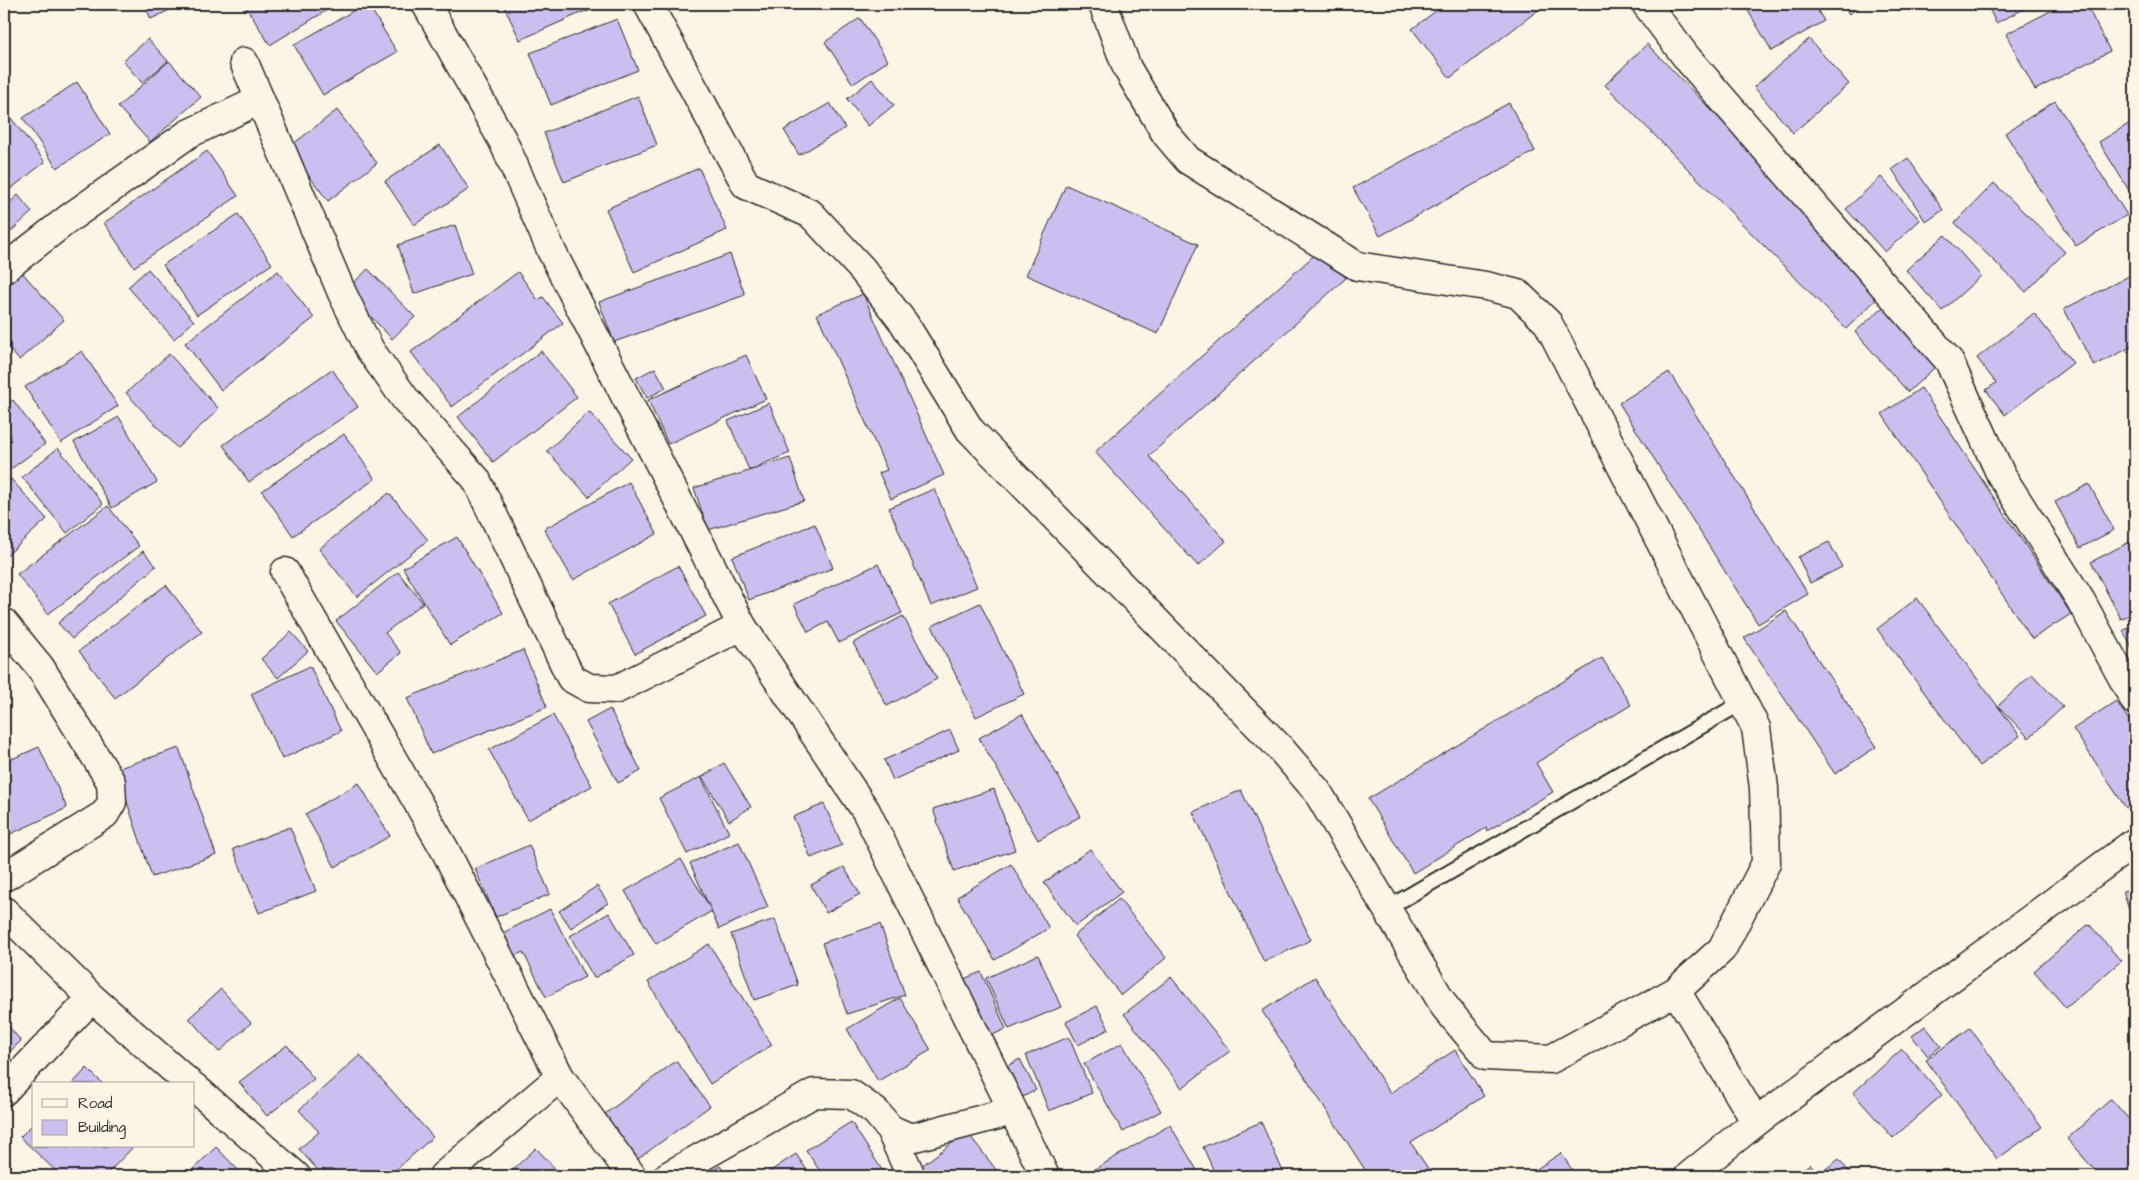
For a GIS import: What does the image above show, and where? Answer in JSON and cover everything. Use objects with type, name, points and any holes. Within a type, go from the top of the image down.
[{"type":"street","points":[[426,4],[503,141],[552,252],[742,626],[866,811],[1045,1176]]},
{"type":"street","points":[[648,4],[746,185],[811,214],[862,269],[904,323],[970,430],[1278,747],[1317,791],[1445,1007],[1486,1056],[1550,1059],[1676,991],[1722,948],[1766,863],[1762,771],[1756,728],[1548,323],[1518,294],[1486,286],[1357,266],[1188,160],[1166,134],[1127,68],[1103,4]]},
{"type":"street","points":[[1646,4],[1686,58],[1949,361],[2000,475],[2081,601],[2135,701]]},
{"type":"street","points":[[244,62],[342,293],[370,350],[406,400],[476,479],[571,678],[589,688],[617,690],[742,626]]},
{"type":"street","points":[[4,269],[68,219],[188,134],[260,100]]},
{"type":"street","points":[[285,572],[445,850],[560,1077],[632,1176]]},
{"type":"street","points":[[4,623],[40,666],[110,782],[112,802],[105,814],[4,877]]},
{"type":"street","points":[[1702,1173],[1756,1122],[2135,842]]},
{"type":"street","points":[[4,911],[92,998],[188,1082]]},
{"type":"street","points":[[1676,991],[1756,1122]]},
{"type":"street","points":[[4,1091],[92,998]]},
{"type":"street","points":[[443,1176],[560,1077]]},
{"type":"street","points":[[195,1088],[296,1176]]},
{"type":"street","points":[[668,1176],[814,1093],[851,1094],[876,1112],[890,1128],[911,1176]]},
{"type":"street","points":[[890,1128],[911,1138],[1013,1111]]},
{"type":"lane","points":[[1386,909],[1743,702]]},
{"type":"building","points":[[144,4],[182,4],[151,19]]},
{"type":"building","points":[[244,4],[337,4],[270,45]]},
{"type":"building","points":[[368,4],[397,52],[323,95],[294,45]]},
{"type":"building","points":[[503,4],[581,4],[585,11],[520,40]]},
{"type":"building","points":[[583,4],[610,4],[586,12]]},
{"type":"building","points":[[1445,4],[1546,4],[1450,78],[1412,29]]},
{"type":"building","points":[[1744,4],[1814,4],[1824,21],[1772,51]]},
{"type":"building","points":[[1842,4],[1863,4],[1849,14]]},
{"type":"building","points":[[1987,4],[2034,4],[1996,23]]},
{"type":"building","points":[[2064,4],[2086,4],[2110,51],[2035,90],[2006,34]]},
{"type":"building","points":[[860,18],[888,61],[853,84],[825,42]]},
{"type":"building","points":[[617,19],[638,70],[551,105],[530,53]]},
{"type":"building","points":[[148,39],[168,61],[142,83],[123,61]]},
{"type":"building","points":[[1809,39],[1849,84],[1793,133],[1754,87]]},
{"type":"building","points":[[1647,44],[1886,290],[1846,329],[1605,85]]},
{"type":"building","points":[[169,61],[201,97],[150,142],[118,107]]},
{"type":"building","points":[[872,79],[894,105],[868,126],[847,99]]},
{"type":"building","points":[[77,82],[110,134],[57,168],[23,118]]},
{"type":"building","points":[[638,96],[657,145],[564,182],[544,133]]},
{"type":"building","points":[[2055,101],[2127,215],[2076,246],[2005,133]]},
{"type":"building","points":[[830,103],[845,128],[799,155],[784,130]]},
{"type":"building","points":[[1509,103],[1535,151],[1380,236],[1353,188]]},
{"type":"building","points":[[4,109],[45,162],[4,194]]},
{"type":"building","points":[[337,110],[377,163],[328,201],[288,148]]},
{"type":"building","points":[[2135,120],[2135,200],[2099,142]]},
{"type":"building","points":[[440,145],[469,189],[414,225],[385,181]]},
{"type":"building","points":[[207,151],[238,196],[134,267],[104,223]]},
{"type":"building","points":[[1908,158],[1943,210],[1926,222],[1892,169]]},
{"type":"building","points":[[699,168],[727,230],[634,272],[606,209]]},
{"type":"building","points":[[1881,177],[1920,220],[1885,252],[1846,209]]},
{"type":"building","points":[[1994,183],[2065,252],[2026,292],[1955,223]]},
{"type":"building","points":[[1066,185],[1198,244],[1158,334],[1026,275]]},
{"type":"building","points":[[18,195],[32,212],[7,235],[4,231],[4,208]]},
{"type":"building","points":[[238,214],[272,264],[197,315],[163,265]]},
{"type":"building","points":[[455,225],[472,274],[414,294],[398,245]]},
{"type":"building","points":[[1945,235],[1981,276],[1942,311],[1906,270]]},
{"type":"building","points":[[1320,250],[1346,278],[1149,456],[1226,541],[1198,566],[1095,452]]},
{"type":"building","points":[[730,254],[745,295],[614,342],[599,302]]},
{"type":"building","points":[[19,269],[64,320],[19,360],[4,343],[4,283]]},
{"type":"building","points":[[148,269],[194,321],[174,339],[128,287]]},
{"type":"building","points":[[368,269],[415,317],[392,339],[346,290]]},
{"type":"building","points":[[278,271],[314,318],[221,390],[185,343]]},
{"type":"building","points":[[518,272],[538,300],[543,297],[563,323],[452,407],[411,352]]},
{"type":"building","points":[[2135,273],[2135,345],[2094,366],[2064,309]]},
{"type":"building","points":[[863,294],[944,475],[891,499],[879,473],[887,470],[817,314]]},
{"type":"building","points":[[1891,300],[1944,359],[1908,392],[1855,332]]},
{"type":"building","points":[[2034,313],[2073,363],[2005,415],[1986,390],[1996,383],[1977,358]]},
{"type":"building","points":[[82,351],[118,406],[61,443],[25,387]]},
{"type":"building","points":[[541,351],[577,397],[493,462],[458,417]]},
{"type":"building","points":[[169,354],[219,409],[177,448],[126,393]]},
{"type":"building","points":[[746,355],[766,399],[668,444],[648,400]]},
{"type":"building","points":[[655,368],[666,388],[647,398],[636,378]]},
{"type":"building","points":[[332,369],[358,407],[249,482],[223,445]]},
{"type":"building","points":[[1669,372],[1808,594],[1758,624],[1619,403]]},
{"type":"building","points":[[1921,388],[2071,614],[2032,639],[1882,414]]},
{"type":"building","points":[[13,400],[45,444],[4,474],[4,407]]},
{"type":"building","points":[[769,403],[790,453],[749,470],[728,421]]},
{"type":"building","points":[[589,412],[631,458],[589,497],[547,451]]},
{"type":"building","points":[[119,417],[157,482],[112,508],[74,442]]},
{"type":"building","points":[[344,434],[375,479],[293,536],[262,491]]},
{"type":"building","points":[[58,448],[103,504],[67,533],[22,477]]},
{"type":"building","points":[[790,458],[804,501],[708,530],[694,488]]},
{"type":"building","points":[[11,479],[47,519],[4,558],[4,485]]},
{"type":"building","points":[[629,482],[657,534],[573,580],[544,529]]},
{"type":"building","points":[[2089,484],[2114,530],[2080,548],[2055,502]]},
{"type":"building","points":[[934,489],[977,587],[931,606],[889,508]]},
{"type":"building","points":[[389,493],[428,540],[357,597],[319,549]]},
{"type":"building","points":[[108,506],[139,546],[48,614],[17,574]]},
{"type":"building","points":[[815,524],[833,568],[749,600],[732,557]]},
{"type":"building","points":[[457,537],[503,613],[450,645],[403,568]]},
{"type":"building","points":[[2135,539],[2135,612],[2121,619],[2091,562]]},
{"type":"building","points":[[1829,542],[1842,567],[1810,583],[1798,557]]},
{"type":"building","points":[[143,551],[156,566],[72,639],[58,623]]},
{"type":"building","points":[[878,564],[902,613],[839,643],[828,622],[808,632],[794,604]]},
{"type":"building","points":[[678,566],[706,616],[635,654],[608,604]]},
{"type":"building","points":[[398,572],[423,603],[385,633],[401,653],[377,672],[336,621]]},
{"type":"building","points":[[166,585],[202,632],[115,698],[79,651]]},
{"type":"building","points":[[1917,598],[2020,736],[1979,766],[1877,629]]},
{"type":"building","points":[[980,603],[1024,694],[976,717],[932,626]]},
{"type":"building","points":[[1786,611],[1876,747],[1835,774],[1744,638]]},
{"type":"building","points":[[903,616],[937,679],[887,706],[853,643]]},
{"type":"building","points":[[2135,624],[2135,653],[2123,631]]},
{"type":"building","points":[[291,632],[308,651],[278,678],[261,659]]},
{"type":"building","points":[[523,650],[547,707],[431,754],[407,698]]},
{"type":"building","points":[[1602,658],[1631,705],[1536,763],[1553,792],[1487,831],[1486,828],[1413,873],[1368,799]]},
{"type":"building","points":[[310,666],[341,731],[282,759],[251,694]]},
{"type":"building","points":[[2032,674],[2063,707],[2029,738],[1998,706]]},
{"type":"building","points":[[2116,701],[2135,729],[2135,802],[2126,808],[2073,729]]},
{"type":"building","points":[[610,709],[641,771],[618,783],[586,722]]},
{"type":"building","points":[[1022,714],[1081,816],[1038,840],[979,738]]},
{"type":"building","points":[[553,715],[592,786],[528,820],[489,750]]},
{"type":"building","points":[[950,730],[959,750],[893,780],[884,760]]},
{"type":"building","points":[[4,741],[12,759],[39,747],[67,808],[4,837]]},
{"type":"building","points":[[179,748],[216,855],[152,877],[116,769]]},
{"type":"building","points":[[724,763],[751,807],[729,821],[702,777]]},
{"type":"building","points":[[701,777],[729,833],[687,854],[659,798]]},
{"type":"building","points":[[359,783],[390,836],[335,867],[305,814]]},
{"type":"building","points":[[994,789],[1015,850],[954,871],[933,809]]},
{"type":"building","points":[[1241,790],[1311,940],[1264,962],[1193,812]]},
{"type":"building","points":[[824,804],[842,845],[811,858],[793,817]]},
{"type":"building","points":[[290,827],[316,891],[259,913],[233,849]]},
{"type":"building","points":[[739,842],[768,907],[719,929],[690,863]]},
{"type":"building","points":[[529,845],[550,894],[496,917],[475,869]]},
{"type":"building","points":[[1090,849],[1122,892],[1076,926],[1044,883]]},
{"type":"building","points":[[681,859],[712,911],[656,944],[625,891]]},
{"type":"building","points":[[1011,864],[1049,928],[995,960],[957,897]]},
{"type":"building","points":[[844,867],[860,894],[826,913],[811,885]]},
{"type":"building","points":[[597,886],[608,903],[571,928],[559,911]]},
{"type":"building","points":[[2135,887],[2135,929],[2123,891]]},
{"type":"building","points":[[1119,899],[1166,958],[1121,995],[1074,936]]},
{"type":"building","points":[[550,909],[585,977],[546,997],[523,952],[505,960],[493,938]]},
{"type":"building","points":[[609,913],[634,955],[594,978],[570,936]]},
{"type":"building","points":[[775,919],[798,985],[754,1000],[731,934]]},
{"type":"building","points":[[880,924],[905,995],[847,1014],[822,943]]},
{"type":"building","points":[[2089,924],[2121,961],[2066,1008],[2034,971]]},
{"type":"building","points":[[709,944],[772,1045],[710,1084],[648,982]]},
{"type":"building","points":[[1038,955],[1061,1007],[1009,1029],[986,978]]},
{"type":"building","points":[[981,972],[1006,1029],[983,1039],[959,981]]},
{"type":"building","points":[[1171,977],[1230,1051],[1182,1088],[1124,1014]]},
{"type":"building","points":[[1315,977],[1390,1093],[1455,1050],[1484,1096],[1411,1143],[1433,1176],[1369,1176],[1262,1011]]},
{"type":"building","points":[[221,989],[251,1023],[219,1052],[189,1018]]},
{"type":"building","points":[[900,998],[931,1050],[878,1081],[847,1029]]},
{"type":"building","points":[[1097,1006],[1109,1029],[1078,1045],[1066,1022]]},
{"type":"building","points":[[4,1022],[21,1041],[4,1057]]},
{"type":"building","points":[[1925,1026],[1941,1046],[1928,1056],[1912,1036]]},
{"type":"building","points":[[1970,1028],[2042,1127],[1997,1159],[1926,1060]]},
{"type":"building","points":[[1069,1037],[1092,1093],[1049,1111],[1026,1055]]},
{"type":"building","points":[[1122,1043],[1161,1111],[1123,1132],[1084,1064]]},
{"type":"building","points":[[287,1045],[314,1079],[267,1116],[239,1082]]},
{"type":"building","points":[[1902,1049],[1942,1095],[1893,1138],[1853,1093]]},
{"type":"building","points":[[360,1055],[433,1137],[389,1176],[323,1176],[299,1149],[319,1132],[299,1110]]},
{"type":"building","points":[[1020,1059],[1036,1090],[1013,1102],[998,1071]]},
{"type":"building","points":[[676,1061],[710,1106],[638,1159],[605,1114]]},
{"type":"building","points":[[87,1068],[101,1082],[74,1082]]},
{"type":"building","points":[[2111,1099],[2135,1126],[2135,1176],[2100,1176],[2067,1139]]},
{"type":"building","points":[[851,1122],[886,1176],[823,1176],[806,1150]]},
{"type":"building","points":[[1261,1122],[1285,1176],[1216,1176],[1203,1147]]},
{"type":"building","points":[[32,1125],[32,1148],[132,1148],[105,1176],[61,1176],[20,1137]]},
{"type":"building","points":[[1170,1125],[1200,1175],[1083,1176]]},
{"type":"building","points":[[967,1132],[1001,1176],[927,1176],[920,1167]]},
{"type":"building","points":[[216,1147],[244,1176],[186,1176]]},
{"type":"building","points":[[536,1148],[562,1176],[506,1176]]},
{"type":"building","points":[[1561,1153],[1576,1176],[1526,1176]]},
{"type":"building","points":[[796,1154],[811,1176],[763,1176]]},
{"type":"building","points":[[1839,1159],[1852,1176],[1794,1176],[1810,1164],[1819,1174]]},
{"type":"building","points":[[720,1166],[727,1176],[704,1176]]}]
